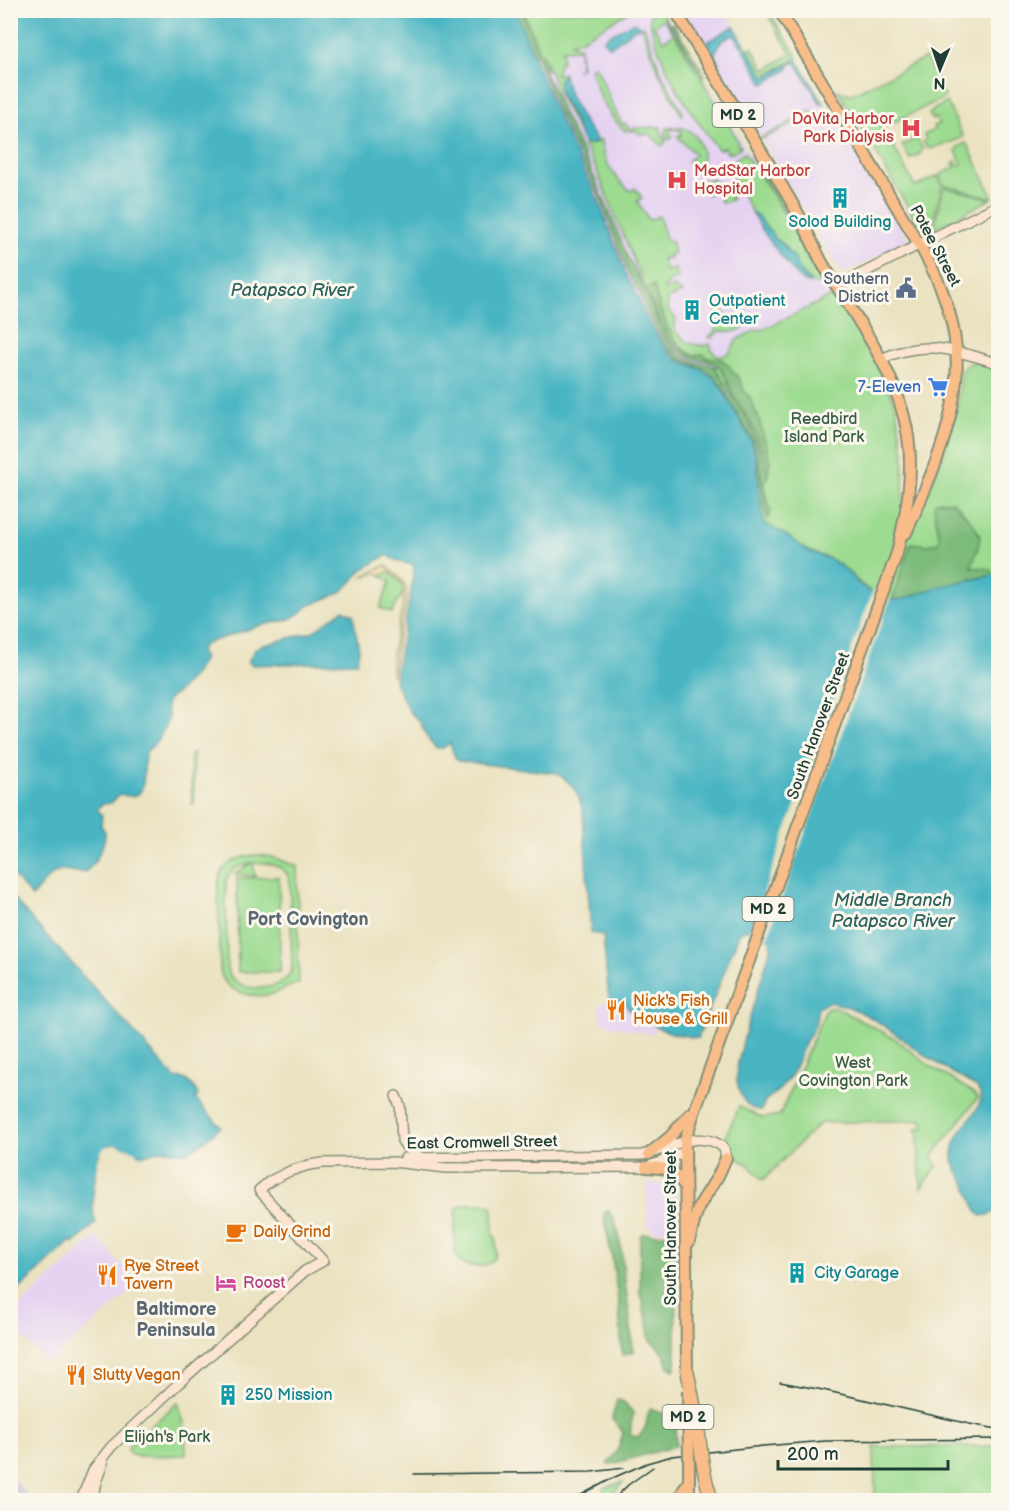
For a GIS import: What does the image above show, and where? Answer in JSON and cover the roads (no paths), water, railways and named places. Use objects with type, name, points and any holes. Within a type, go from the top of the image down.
[{"type":"highway","points":[[687,1370],[698,1424],[702,1461],[712,1500]]},
{"type":"main road","name":"South Hanover Street","points":[[675,10],[881,359],[900,402],[910,452],[907,506],[897,553],[685,1140],[689,1500]]},
{"type":"main road","name":"Potee Street","points":[[779,10],[933,269],[944,293],[951,320],[957,351],[955,388],[947,428],[922,497],[897,553]]},
{"type":"main road","points":[[649,1154],[676,1131],[696,1107]]},
{"type":"main road","points":[[686,1263],[698,1210],[726,1158]]},
{"type":"main road","points":[[646,1167],[664,1168],[673,1172],[685,1186]]},
{"type":"main road","points":[[678,1500],[689,1478]]},
{"type":"street","points":[[837,286],[999,205]]},
{"type":"street","points":[[881,359],[896,352],[940,347],[999,363]]},
{"type":"street","points":[[396,1096],[400,1106],[402,1141],[407,1148],[423,1158]]},
{"type":"street","points":[[685,1140],[713,1142],[724,1149],[726,1158]]},
{"type":"street","name":"East Cromwell Street","points":[[393,1162],[404,1158],[642,1155],[685,1140]]},
{"type":"street","name":"East Cromwell Street","points":[[393,1162],[446,1168],[646,1167],[684,1152]]},
{"type":"street","points":[[81,1500],[93,1470],[111,1447],[305,1271],[323,1261],[259,1190],[283,1174],[309,1165],[393,1162]]},
{"type":"street","points":[[92,1500],[99,1473],[111,1447]]},
{"type":"water","name":"Patapsco River","points":[[10,11],[516,11],[554,108],[598,200],[627,276],[646,317],[675,359],[703,370],[714,378],[752,442],[765,524],[786,535],[808,551],[832,560],[847,571],[861,586],[881,598],[903,599],[941,586],[998,574],[998,1210],[988,1215],[981,1216],[978,1213],[953,1158],[958,1136],[976,1110],[981,1098],[976,1087],[929,1058],[881,1024],[855,1010],[828,1002],[818,1008],[815,1026],[792,1074],[780,1089],[765,1101],[762,1110],[750,1107],[746,1103],[738,1086],[738,1066],[748,1021],[771,948],[770,940],[759,934],[748,930],[740,932],[698,1038],[675,1034],[655,1027],[656,1016],[630,1011],[624,1001],[609,1000],[603,935],[591,933],[583,815],[578,796],[571,785],[556,773],[458,761],[450,743],[443,748],[435,747],[426,736],[420,722],[409,711],[395,682],[414,567],[412,564],[406,564],[387,555],[362,570],[340,593],[308,606],[288,620],[262,625],[207,643],[201,648],[200,653],[204,658],[200,666],[167,702],[166,724],[159,738],[146,753],[141,790],[130,796],[120,794],[111,803],[102,804],[97,809],[102,815],[101,826],[105,830],[105,838],[93,864],[83,872],[64,870],[55,873],[32,897],[11,873]]},
{"type":"water","points":[[634,22],[640,28],[637,27],[610,47],[605,43],[607,36]]},
{"type":"water","points":[[734,26],[765,78],[797,59],[823,103],[821,104],[795,62],[788,66],[789,69],[764,84],[736,37],[732,35],[721,42],[714,55],[718,64],[705,43]]},
{"type":"water","points":[[564,76],[577,109],[596,139],[593,144],[586,145],[582,141],[573,116],[561,97],[558,80]]},
{"type":"water","points":[[752,213],[758,216],[794,257],[797,267],[810,282],[803,282],[769,240]]},
{"type":"water","points":[[343,610],[353,615],[359,650],[357,662],[252,665],[248,662],[255,649],[260,646],[312,632]]},
{"type":"water","points":[[10,895],[176,1079],[181,1078],[192,1085],[198,1096],[195,1099],[221,1127],[188,1152],[162,1150],[143,1155],[118,1145],[106,1147],[100,1156],[95,1178],[93,1207],[96,1223],[74,1244],[71,1241],[11,1297]]},
{"type":"railway","points":[[780,1382],[998,1429]]},
{"type":"railway","points":[[568,1500],[647,1463],[672,1456],[826,1441],[998,1439]]},
{"type":"railway","points":[[613,1500],[628,1485],[653,1467]]},
{"type":"railway","points":[[414,1474],[591,1472],[624,1468]]},
{"type":"place","name":"DaVita Harbor Park Dialysis","points":[[911,128]]},
{"type":"place","name":"MedStar Harbor Hospital","points":[[677,180]]},
{"type":"place","name":"Solod Building","points":[[840,198]]},
{"type":"place","name":"Southern District","points":[[906,288]]},
{"type":"place","name":"Outpatient Center","points":[[692,310]]},
{"type":"place","name":"7-Eleven","points":[[938,387]]},
{"type":"place","name":"Nick's Fish House & Grill","points":[[616,1010]]},
{"type":"place","name":"Daily Grind","points":[[236,1232]]},
{"type":"place","name":"City Garage","points":[[797,1273]]},
{"type":"place","name":"Rye Street Tavern","points":[[107,1275]]},
{"type":"place","name":"Roost","points":[[226,1283]]},
{"type":"place","name":"Slutty Vegan","points":[[76,1375]]},
{"type":"place","name":"250 Mission","points":[[228,1395]]},
{"type":"district","name":"Port Covington","points":[[308,919]]},
{"type":"district","name":"Baltimore Peninsula","points":[[176,1319]]},
{"type":"park label","name":"Reedbird Island Park","points":[[824,428]]},
{"type":"park label","name":"West Covington Park","points":[[853,1072]]},
{"type":"park label","name":"Elijah's Park","points":[[167,1437]]},
{"type":"water label","name":"Middle Branch Patapsco River","points":[[893,910]]}]
